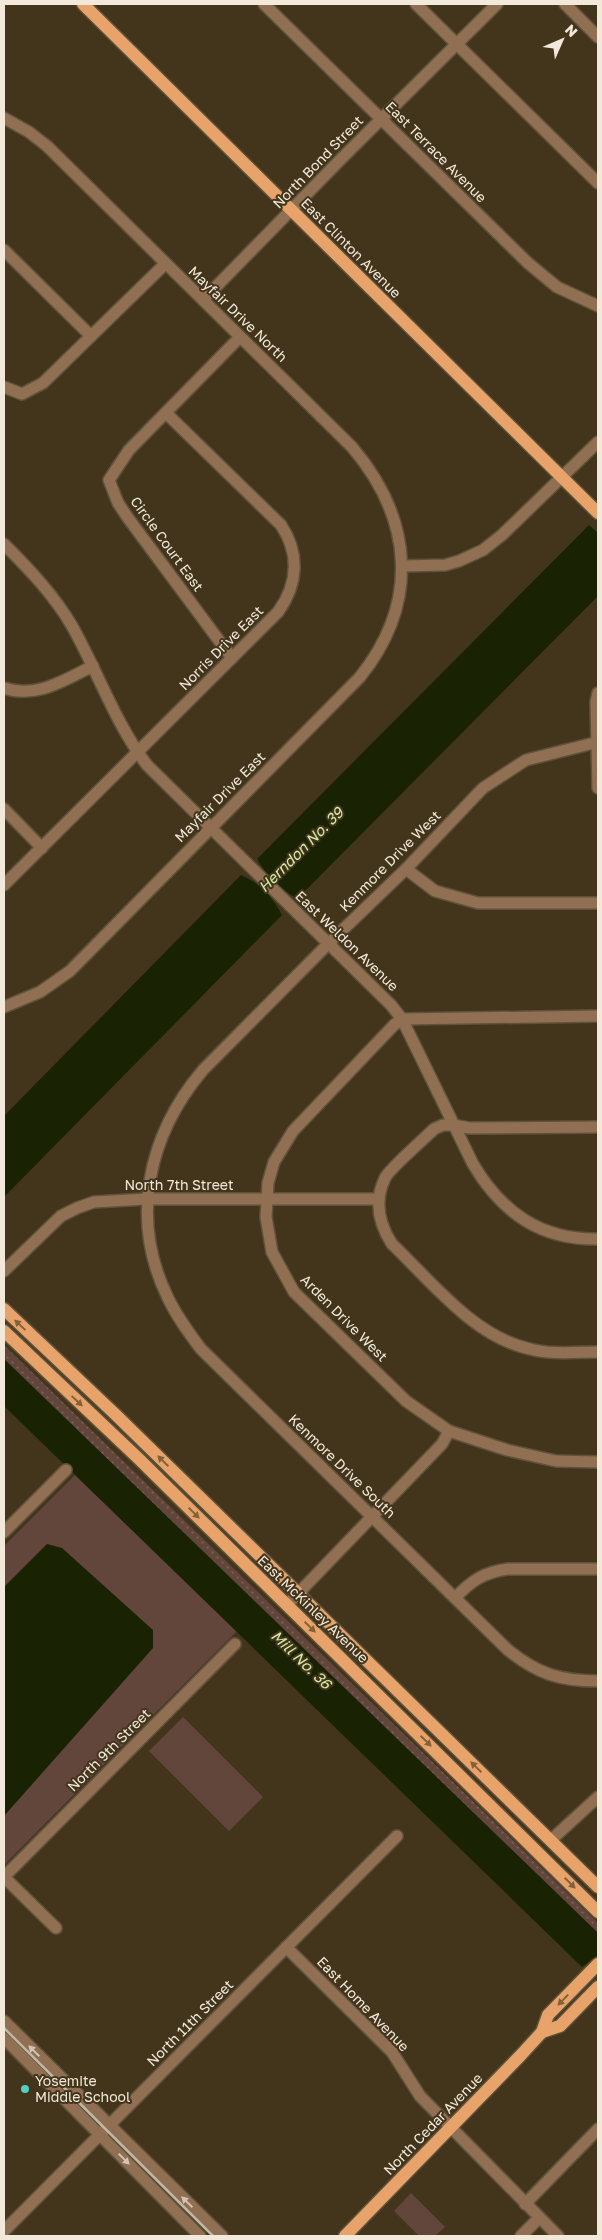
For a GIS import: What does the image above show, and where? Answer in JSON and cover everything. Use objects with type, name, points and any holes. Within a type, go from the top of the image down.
[{"type":"main road","name":"East Clinton Avenue","points":[[83,4],[598,513]]},
{"type":"main road","name":"East McKinley Avenue","points":[[4,1309],[91,1391],[598,1887]]},
{"type":"main road","name":"East McKinley Avenue","points":[[4,1331],[139,1459],[598,1912]]},
{"type":"main road","points":[[24,1351],[31,1349],[37,1351],[66,1378],[91,1391]]},
{"type":"main road","points":[[460,1774],[488,1790],[509,1811],[514,1814],[522,1812]]},
{"type":"main road","name":"North Cedar Avenue","points":[[345,2236],[542,2032],[548,2016],[594,1968]]},
{"type":"main road","name":"North Cedar Avenue","points":[[542,2032],[560,2026],[598,1987]]},
{"type":"street","name":"East Terrace Avenue","points":[[264,4],[543,277],[574,296],[598,306]]},
{"type":"street","points":[[416,4],[598,183]]},
{"type":"street","name":"North Bond Street","points":[[203,300],[497,4]]},
{"type":"street","points":[[565,4],[598,37]]},
{"type":"street","name":"Mayfair Drive North","points":[[4,118],[18,125],[47,146],[352,448],[377,481],[390,508],[403,566]]},
{"type":"street","points":[[4,250],[91,336]]},
{"type":"street","points":[[4,387],[22,394],[31,390],[53,374],[165,264]]},
{"type":"street","name":"Circle Court East","points":[[232,658],[128,518],[118,503],[109,480],[129,450],[240,337]]},
{"type":"street","name":"Norris Drive East","points":[[4,885],[278,612],[286,601],[293,581],[295,569],[291,544],[275,519],[166,413]]},
{"type":"street","points":[[403,566],[445,565],[472,556],[502,535],[598,442]]},
{"type":"street","name":"East Weldon Avenue","points":[[4,544],[49,592],[72,626],[138,753],[147,764],[392,1006],[402,1019],[484,1184],[498,1200],[519,1218],[552,1234],[598,1240]]},
{"type":"street","name":"Mayfair Drive East","points":[[4,1007],[40,992],[70,971],[350,687],[371,663],[392,620],[399,595],[403,566]]},
{"type":"street","points":[[4,688],[23,692],[37,691],[93,666]]},
{"type":"street","points":[[598,693],[596,702],[598,788]]},
{"type":"street","name":"Kenmore Drive West","points":[[146,1199],[155,1155],[164,1129],[189,1086],[203,1070],[328,944],[406,869],[483,788],[526,760],[598,742]]},
{"type":"street","points":[[4,809],[42,848]]},
{"type":"street","points":[[406,869],[436,891],[478,903],[598,903]]},
{"type":"street","points":[[402,1019],[598,1016]]},
{"type":"street","name":"Arden Drive West","points":[[402,1019],[394,1025],[292,1131],[274,1162],[266,1200],[266,1217],[272,1252],[294,1292],[406,1401],[449,1432],[507,1450],[556,1461],[598,1462]]},
{"type":"street","points":[[598,1127],[469,1128],[443,1125],[434,1129],[385,1177],[378,1211],[381,1222],[392,1244],[480,1327],[497,1337],[530,1350],[598,1352]]},
{"type":"street","name":"North 7th Street","points":[[4,1271],[61,1216],[94,1202],[146,1199],[379,1199]]},
{"type":"street","name":"Kenmore Drive South","points":[[146,1199],[152,1252],[167,1298],[182,1324],[202,1349],[508,1650],[528,1666],[547,1675],[562,1679],[598,1681]]},
{"type":"street","points":[[287,1604],[442,1444],[449,1432]]},
{"type":"street","points":[[4,1532],[66,1470]]},
{"type":"street","points":[[455,1598],[468,1584],[481,1575],[494,1571],[508,1569],[598,1570]]},
{"type":"street","name":"North 9th Street","points":[[4,1877],[235,1644]]},
{"type":"street","points":[[551,1840],[598,1797]]},
{"type":"street","name":"North 11th Street","points":[[4,2231],[397,1836]]},
{"type":"street","points":[[4,1877],[56,1928]]},
{"type":"street","name":"East Home Avenue","points":[[286,1947],[392,2052],[420,2096],[558,2236]]},
{"type":"street","points":[[4,2021],[222,2236]]},
{"type":"street","points":[[4,2038],[200,2236]]},
{"type":"street","points":[[525,2204],[598,2130]]},
{"type":"street","points":[[521,2236],[539,2218]]},
{"type":"shaded area","points":[[4,1345],[598,1923],[598,1933],[4,1359]]},
{"type":"shaded area","points":[[75,1475],[237,1631],[4,1865],[4,1546]]},
{"type":"shaded area","points":[[183,1717],[263,1797],[229,1831],[149,1751]]},
{"type":"shaded area","points":[[411,2193],[445,2227],[435,2236],[419,2236],[394,2211]]},
{"type":"water","name":"Herndon No. 39","points":[[589,525],[598,533],[598,596],[297,899],[280,886],[270,877],[257,859]]},
{"type":"water","points":[[241,875],[265,891],[282,915],[4,1197],[4,1116]]},
{"type":"water","name":"Mill No. 36","points":[[4,1359],[598,1933],[598,1955],[582,1967],[4,1406]]},
{"type":"water","points":[[47,1544],[62,1548],[153,1630],[153,1648],[4,1816],[4,1587]]},
{"type":"railway","points":[[4,2028],[213,2236]]},
{"type":"place","name":"Yosemite Middle School","points":[[25,2089]]}]
